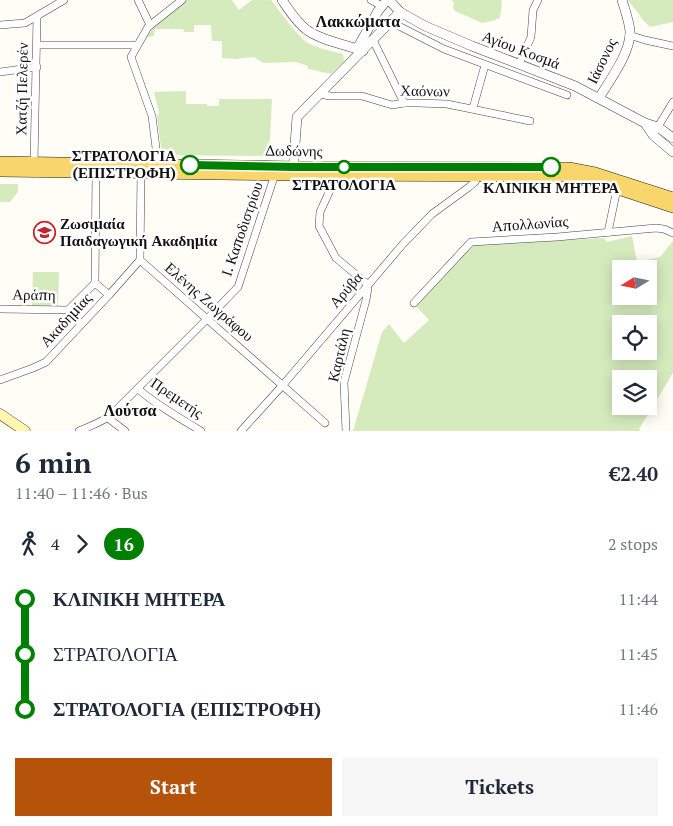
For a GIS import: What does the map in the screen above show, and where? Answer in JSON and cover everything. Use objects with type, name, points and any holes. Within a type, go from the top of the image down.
[{"type":"main road","name":"Δωδώνης","points":[[0,162],[158,164],[337,175],[573,176],[673,206]]},
{"type":"main road","name":"Δωδώνης","points":[[0,171],[275,174],[293,171],[427,167],[574,168],[673,198]]},
{"type":"main road","points":[[0,414],[25,431]]},
{"type":"street","points":[[0,25],[25,23],[64,0]]},
{"type":"street","points":[[138,0],[150,25]]},
{"type":"street","points":[[158,164],[152,116],[131,57],[150,25],[182,0]]},
{"type":"street","points":[[282,0],[308,31],[317,36],[360,50]]},
{"type":"street","name":"Αγίου Κοσμά","points":[[371,0],[386,2],[400,12],[436,31],[575,86],[599,98],[645,123],[655,131],[673,152]]},
{"type":"street","points":[[519,64],[531,37],[533,10],[538,0]]},
{"type":"street","points":[[620,0],[629,28],[629,35],[673,46]]},
{"type":"street","points":[[360,50],[386,2]]},
{"type":"street","points":[[293,171],[297,118],[360,50],[373,40],[400,12]]},
{"type":"street","name":"Χατζή Πελερέν","points":[[34,162],[37,17]]},
{"type":"street","points":[[391,22],[444,49],[567,95]]},
{"type":"street","name":"Ιάσονος","points":[[599,98],[622,59],[629,35]]},
{"type":"street","points":[[373,40],[404,103]]},
{"type":"street","points":[[37,46],[137,45]]},
{"type":"street","points":[[473,108],[485,65]]},
{"type":"street","points":[[0,72],[36,67]]},
{"type":"street","name":"Χαόνων","points":[[320,94],[330,96],[362,96],[392,105],[404,103],[447,104],[530,120]]},
{"type":"street","points":[[655,131],[673,102]]},
{"type":"street","name":"Αγίου Κοσμά","points":[[655,131],[673,138]]},
{"type":"street","points":[[82,324],[68,310],[95,282],[96,172]]},
{"type":"street","points":[[140,260],[141,172]]},
{"type":"street","name":"Ι. Καποδιστρίου","points":[[79,431],[108,418],[238,287],[275,174]]},
{"type":"street","points":[[337,175],[320,212],[319,226],[336,258],[362,278],[368,286]]},
{"type":"street","name":"Αρύβα","points":[[241,431],[282,386],[403,244],[432,214],[474,183],[478,176]]},
{"type":"street","points":[[608,232],[617,189]]},
{"type":"street","name":"Απολλωνίας","points":[[414,303],[471,242],[660,228],[673,233]]},
{"type":"street","name":"Ακαδημίας","points":[[0,380],[46,362],[140,260]]},
{"type":"street","name":"Ελένης Ζωγράφου","points":[[140,260],[325,423]]},
{"type":"street","points":[[95,282],[109,295]]},
{"type":"street","name":"Καρτάλη","points":[[346,431],[344,382],[368,286]]},
{"type":"street","name":"Αράπη","points":[[0,308],[68,310]]},
{"type":"street","name":"Πρεμετής","points":[[138,388],[173,414],[201,431]]},
{"type":"street","points":[[108,418],[125,431]]},
{"type":"green space","points":[[187,0],[232,0],[239,10],[252,0],[271,0],[304,40],[316,47],[343,54],[344,61],[331,74],[308,69],[308,66],[296,62],[263,63],[254,57],[222,58],[222,41],[212,41],[211,25],[194,25],[194,32],[184,32],[183,29],[155,29],[154,36],[147,37],[160,21]]},
{"type":"green space","points":[[451,0],[501,0],[500,18],[482,23],[455,11],[453,8],[454,2]]},
{"type":"green space","points":[[628,0],[673,0],[673,22],[650,27]]},
{"type":"green space","points":[[186,91],[186,104],[207,104],[207,106],[219,106],[219,99],[272,99],[269,156],[162,155],[157,116],[159,113],[154,92]]},
{"type":"green space","points":[[0,184],[18,184],[18,192],[10,202],[0,202]]},
{"type":"green space","points":[[632,236],[637,260],[612,260],[612,305],[658,305],[658,260],[646,260],[660,257],[673,241],[673,373],[657,399],[657,370],[612,370],[612,415],[648,415],[639,429],[641,431],[353,431],[382,332],[389,324],[404,343],[429,320],[415,305],[472,247],[476,245],[604,238],[607,242]]},
{"type":"green space","points":[[33,272],[59,272],[58,306],[32,306]]},
{"type":"bus line","name":"16","points":[[190,165],[551,167]]},
{"type":"place","name":"ΣΤΡΑΤΟΛΟΓΙΑ (ΕΠΙΣΤΡΟΦΗ)","points":[[190,165]]},
{"type":"place","name":"ΣΤΡΑΤΟΛΟΓΙΑ","points":[[344,167]]},
{"type":"place","name":"ΚΛΙΝΙΚΗ ΜΗΤΕΡΑ","points":[[551,167]]},
{"type":"place","name":"Ζωσιμαία Παιδαγωγική Ακαδημία","points":[[44,233]]},
{"type":"district","name":"Λακκώματα","points":[[358,21]]},
{"type":"district","name":"Λούτσα","points":[[130,410]]}]
